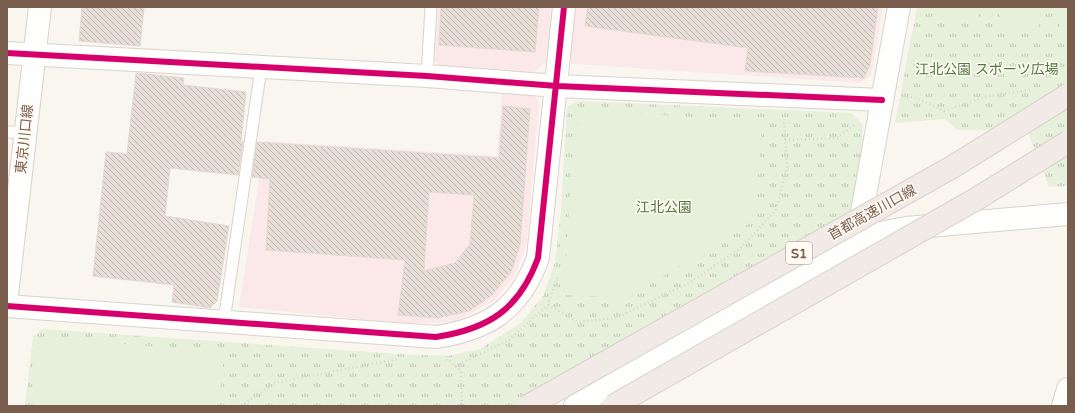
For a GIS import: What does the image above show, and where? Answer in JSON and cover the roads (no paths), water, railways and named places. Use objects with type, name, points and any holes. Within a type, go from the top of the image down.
[{"type":"highway","name":"首都高速川口線","points":[[528,406],[954,166],[1068,96]]},
{"type":"highway","points":[[613,406],[978,198],[1068,142]]},
{"type":"street","name":"東京川口線","points":[[7,295],[16,132],[34,54],[40,7]]},
{"type":"street","points":[[7,306],[436,337],[458,334],[479,327],[502,311],[519,296],[531,276],[538,258],[564,7]]},
{"type":"street","points":[[857,243],[899,7]]},
{"type":"street","points":[[7,54],[34,54],[261,68],[427,76],[557,86],[882,100]]},
{"type":"street","points":[[575,406],[709,330],[857,243],[880,233],[906,228],[1068,214]]},
{"type":"street","points":[[1063,406],[1068,389]]},
{"type":"lane","points":[[427,76],[431,7]]},
{"type":"lane","points":[[224,321],[261,68]]},
{"type":"park label","name":"江北公園 スポーツ広場","points":[[987,69]]},
{"type":"park label","name":"江北公園","points":[[664,207]]}]
